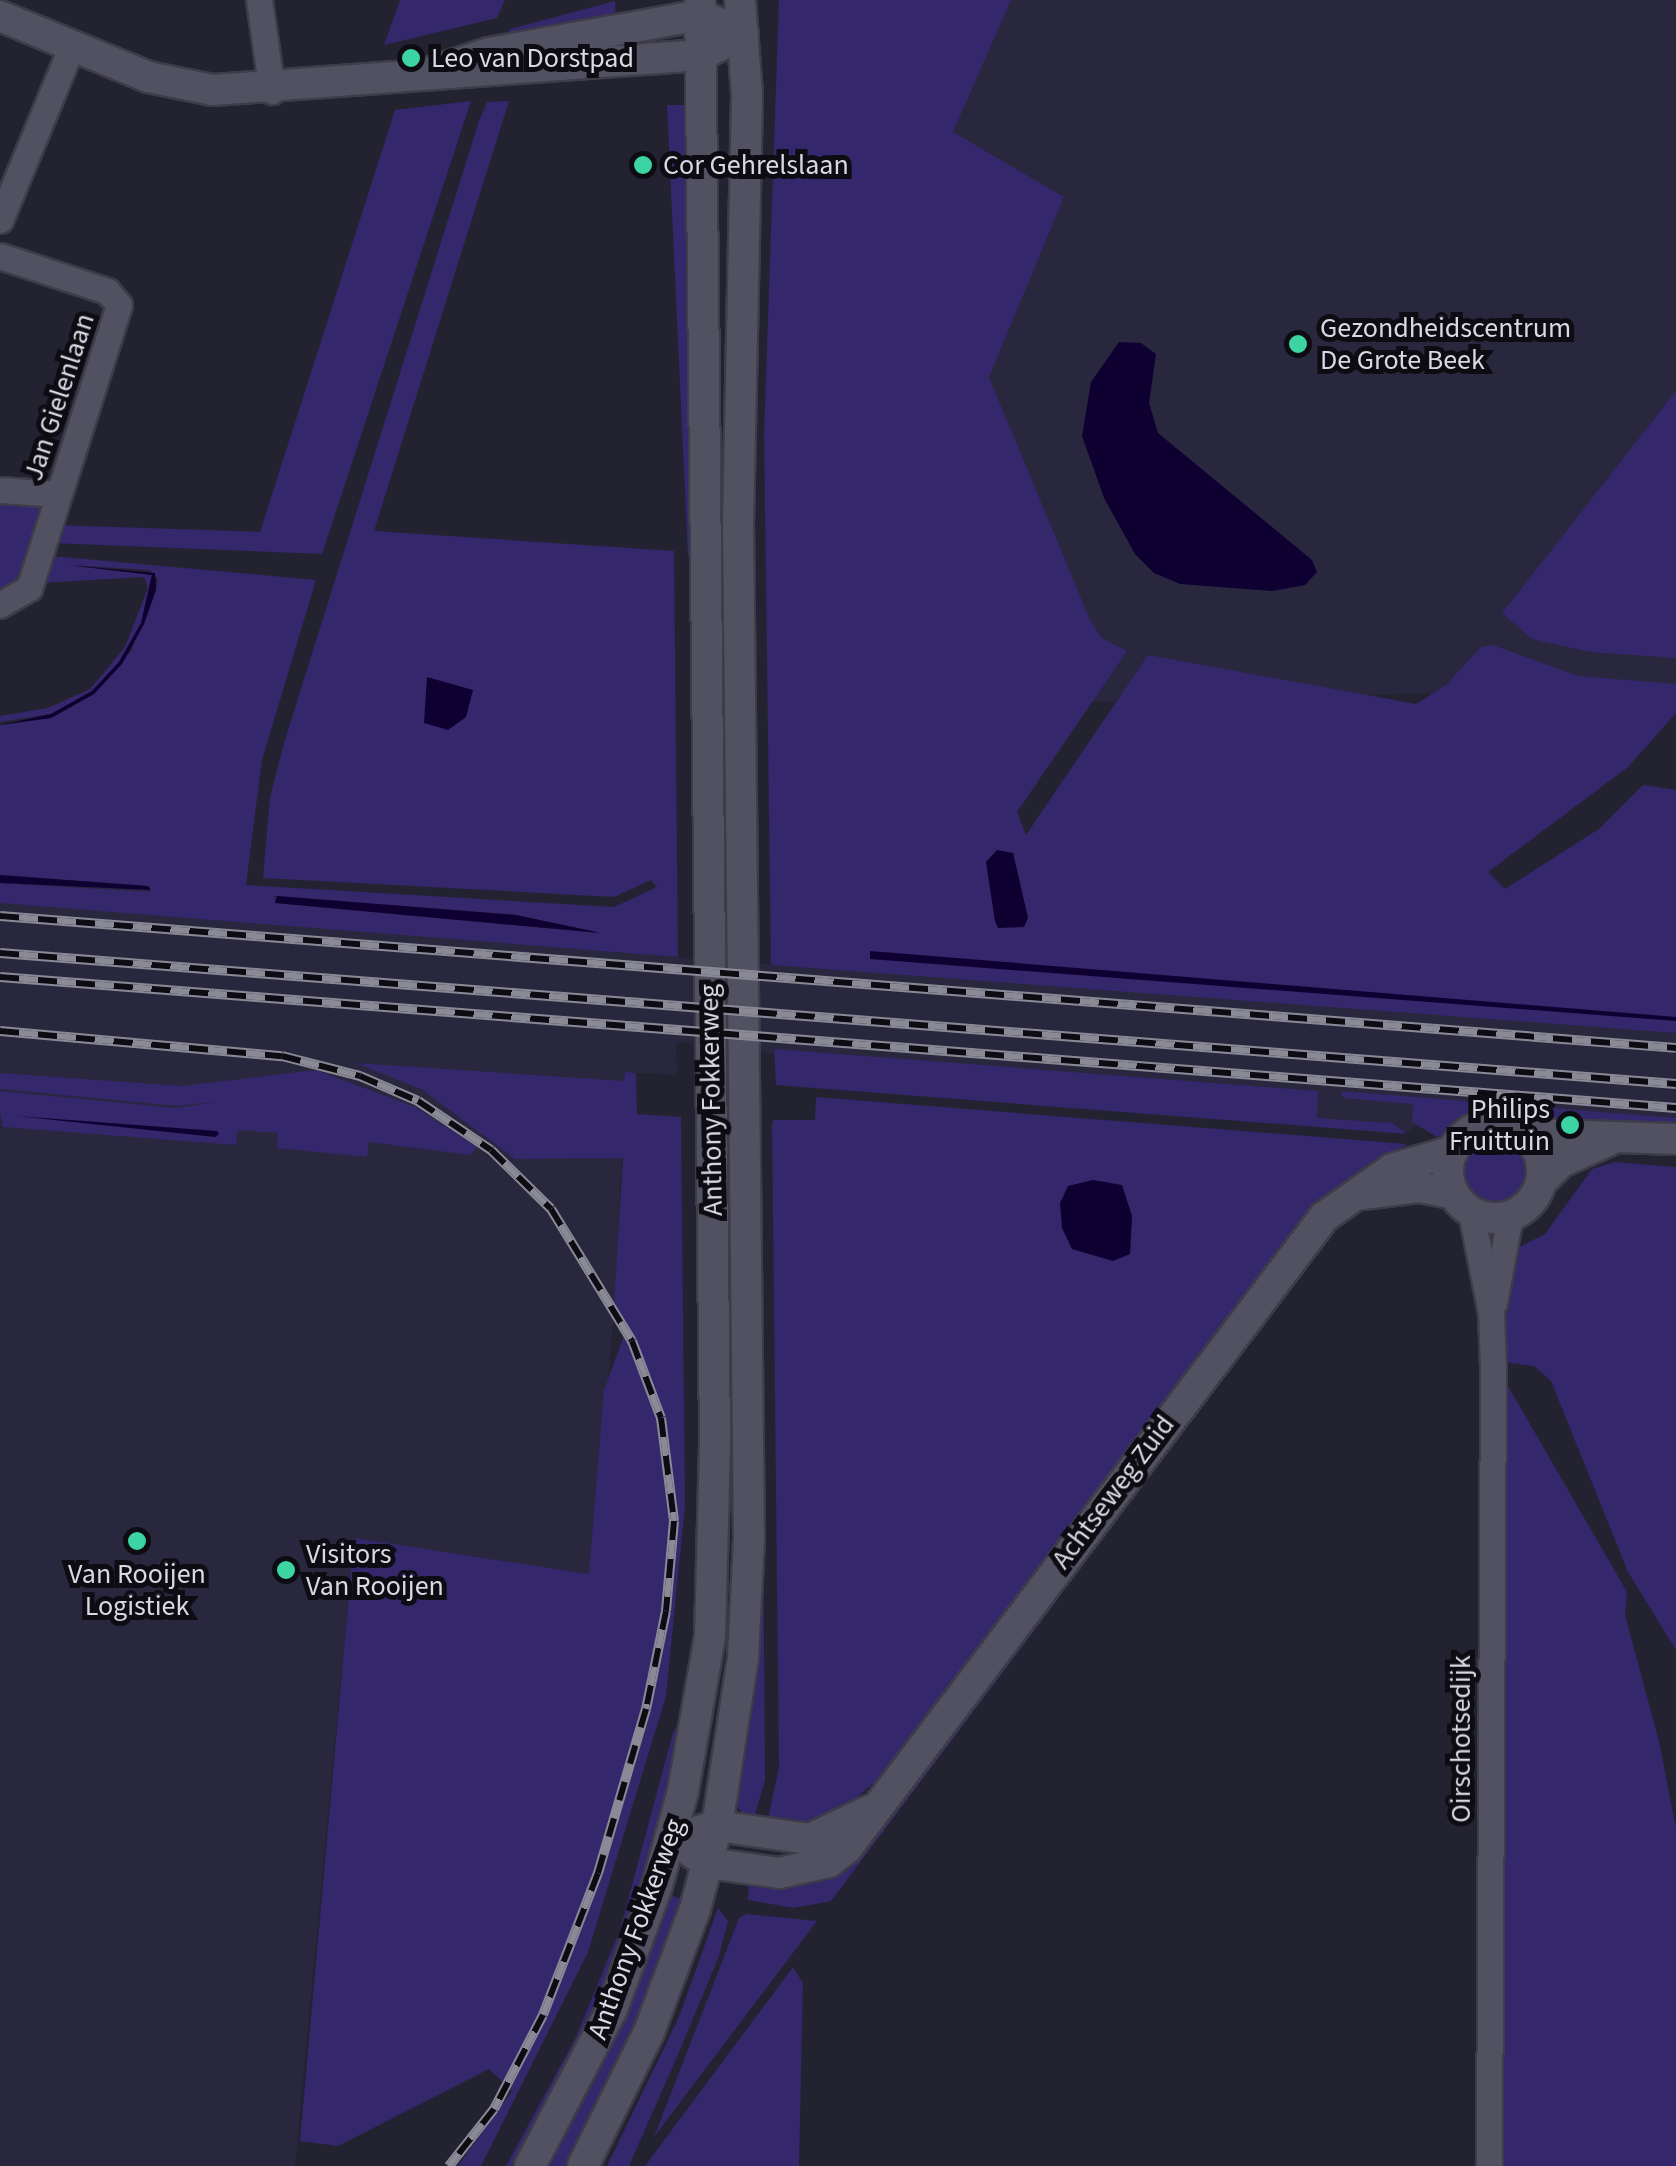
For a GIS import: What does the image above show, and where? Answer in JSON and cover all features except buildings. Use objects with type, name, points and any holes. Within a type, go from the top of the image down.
[{"type":"main road","name":"Anthony Fokkerweg","points":[[583,2166],[665,1996],[717,1826],[741,1681],[749,1538],[738,526],[747,94],[740,0]]},
{"type":"main road","points":[[432,72],[489,53],[701,8],[742,34]]},
{"type":"main road","name":"Anthony Fokkerweg","points":[[530,2166],[612,2009],[672,1839],[710,1636],[715,1539],[701,8]]},
{"type":"main road","points":[[0,16],[148,76],[213,90],[272,91],[432,72],[482,75],[700,55],[742,34]]},
{"type":"main road","points":[[1462,1203],[1453,1151],[1484,1125],[1524,1134],[1676,1140]]},
{"type":"main road","points":[[1524,1134],[1540,1155],[1541,1182]]},
{"type":"main road","points":[[1346,1200],[1392,1188],[1510,1216],[1524,1208],[1541,1182],[1586,1148],[1620,1136]]},
{"type":"main road","name":"Achtseweg Zuid","points":[[672,1839],[708,1863],[779,1873],[829,1862],[867,1828],[1296,1250],[1346,1200],[1392,1169],[1453,1151]]},
{"type":"main road","name":"Achtseweg Zuid","points":[[672,1839],[717,1826],[810,1839],[853,1823],[890,1794]]},
{"type":"street","points":[[259,0],[272,91]]},
{"type":"street","points":[[0,220],[72,45]]},
{"type":"street","name":"Jan Gielenlaan","points":[[0,256],[107,292],[119,305],[30,588],[0,605]]},
{"type":"street","points":[[0,490],[58,494]]},
{"type":"street","name":"Oirschotsedijk","points":[[1462,1203],[1492,1313]]},
{"type":"street","name":"Oirschotsedijk","points":[[1488,2166],[1492,1313],[1510,1216]]},
{"type":"shaded area","points":[[400,0],[505,0],[497,18],[384,45]]},
{"type":"shaded area","points":[[779,0],[1011,0],[953,132],[1064,197],[989,377],[1091,622],[1102,638],[1127,651],[1017,812],[1026,835],[1148,655],[1416,704],[1446,685],[1481,647],[1493,645],[1578,676],[1676,684],[1676,713],[1628,767],[1488,872],[1505,889],[1599,829],[1643,785],[1676,790],[1676,1033],[771,965],[764,434]],"holes":[[[1013,853],[1028,918],[995,921],[993,903]]]},
{"type":"shaded area","name":"Gezondheidscentrum De Grote Beek","points":[[858,0],[1676,0],[1676,687],[987,705]]},
{"type":"shaded area","points":[[615,1],[616,20],[503,44],[510,29]]},
{"type":"shaded area","points":[[471,101],[322,554],[51,543],[57,525],[260,532],[395,110]]},
{"type":"shaded area","points":[[509,101],[374,531],[674,551],[678,957],[0,903],[0,883],[151,892],[147,886],[0,875],[0,725],[51,718],[94,694],[131,651],[158,579],[150,570],[68,565],[152,575],[141,623],[119,662],[92,691],[51,714],[0,722],[0,716],[48,708],[90,689],[125,647],[148,588],[144,577],[40,583],[52,556],[316,580],[262,760],[246,885],[614,907],[657,887],[651,880],[614,897],[263,878],[270,797],[284,743],[487,102]],"holes":[[[274,896],[516,915],[600,933],[276,903]]]},
{"type":"shaded area","points":[[667,105],[688,105],[693,556],[688,556]]},
{"type":"shaded area","points":[[1119,342],[1141,343],[1156,354],[1149,403],[1158,433],[1312,560],[1317,572],[1305,585],[1272,591],[1180,584],[1154,573],[1135,554],[1104,498],[1082,436],[1091,382]]},
{"type":"shaded area","points":[[1676,391],[1676,658],[1590,652],[1532,639],[1502,613]]},
{"type":"shaded area","points":[[0,498],[39,500],[45,513],[23,582],[0,594]]},
{"type":"shaded area","points":[[68,565],[155,573],[156,590],[144,624],[122,664],[94,694],[51,718],[0,725],[51,714],[92,691],[119,662],[141,623],[152,575]]},
{"type":"shaded area","points":[[427,677],[473,690],[466,717],[448,730],[424,723]]},
{"type":"shaded area","points":[[997,850],[1013,853],[1028,918],[1024,927],[998,928],[995,921],[986,862]]},
{"type":"shaded area","points":[[0,870],[163,879],[670,957],[774,965],[1676,1005],[1676,1123],[1454,1108],[1405,1132],[682,1042],[676,1043],[677,1075],[625,1072],[616,1291],[590,1574],[354,1538],[295,2166],[0,2166]]},
{"type":"shaded area","points":[[0,875],[148,886],[151,890],[0,883]]},
{"type":"shaded area","points":[[277,896],[516,915],[601,933],[275,903]]},
{"type":"shaded area","points":[[870,951],[1676,1017],[1676,1021],[870,959]]},
{"type":"shaded area","points":[[774,1049],[1318,1091],[1317,1118],[1392,1123],[1407,1134],[776,1085]]},
{"type":"shaded area","points":[[356,1063],[624,1081],[625,1072],[636,1073],[637,1114],[681,1117],[685,1505],[666,1696],[588,1952],[481,2166],[458,2166],[512,2091],[489,2069],[338,2146],[300,2141],[354,1538],[589,1574],[604,1390],[626,1330],[614,1305],[623,1158],[515,1159],[423,1090]]},
{"type":"shaded area","points":[[316,1070],[415,1107],[477,1147],[470,1155],[369,1142],[367,1157],[277,1148],[278,1133],[238,1130],[236,1145],[3,1127],[0,1111],[0,1091],[176,1108],[222,1101],[177,1106],[0,1089],[0,1073],[182,1086]]},
{"type":"shaded area","points":[[1341,1091],[1676,1118],[1676,1128],[1592,1121],[1526,1125],[1485,1116],[1442,1140],[1412,1122],[1413,1104],[1343,1098]]},
{"type":"shaded area","points":[[816,1097],[1407,1144],[1280,1252],[899,1763],[826,1822],[766,1828],[779,1767],[772,1126],[773,1120],[815,1120]],"holes":[[[1132,1216],[1130,1254],[1062,1228]]]},
{"type":"shaded area","points":[[16,1116],[217,1131],[219,1134],[215,1137]]},
{"type":"shaded area","points":[[1494,1138],[1518,1148],[1528,1172],[1518,1196],[1494,1206],[1470,1196],[1460,1172],[1470,1148]]},
{"type":"shaded area","points":[[1615,1162],[1676,1167],[1676,1650],[1628,1572],[1551,1381],[1534,1366],[1502,1362],[1502,1312],[1517,1248],[1545,1234],[1592,1169]]},
{"type":"shaded area","points":[[1093,1180],[1122,1185],[1132,1216],[1130,1254],[1113,1261],[1072,1249],[1062,1228],[1060,1203],[1068,1186]]},
{"type":"shaded area","points":[[1501,1374],[1627,1592],[1625,1615],[1659,1741],[1676,1828],[1676,2166],[1499,2166]]},
{"type":"shaded area","points":[[763,1491],[765,1780],[752,1825],[734,1803]]},
{"type":"shaded area","points":[[1050,1594],[1058,1599],[831,1901],[794,1908],[748,1900],[749,1880],[797,1882]]},
{"type":"shaded area","points":[[674,1729],[682,1732],[651,1862],[598,2010],[516,2166],[506,2166],[576,2037],[620,1930]]},
{"type":"shaded area","points":[[667,1894],[684,1900],[640,2021],[567,2166],[546,2166],[620,2022]]},
{"type":"shaded area","points":[[718,1908],[728,1921],[719,1956],[680,2050],[629,2166],[607,2166],[679,2017]]},
{"type":"shaded area","points":[[747,1914],[817,1921],[654,2137],[739,1918]]},
{"type":"shaded area","points":[[793,1967],[803,1983],[799,2166],[645,2166]]},
{"type":"railway","points":[[0,916],[1676,1048]]},
{"type":"railway","points":[[0,953],[1676,1084]]},
{"type":"railway","points":[[0,977],[1676,1108]]},
{"type":"railway","points":[[0,1031],[282,1056],[360,1076],[418,1101],[491,1150],[551,1209],[632,1341],[661,1418],[674,1521],[666,1611],[646,1709],[598,1873],[543,2015],[494,2109],[449,2166]]},
{"type":"place","name":"Leo van Dorstpad","points":[[411,58]]},
{"type":"place","name":"Cor Gehrelslaan","points":[[643,165]]},
{"type":"place","name":"Gezondheidscentrum De Grote Beek","points":[[1298,344]]},
{"type":"place","name":"Philips Fruittuin","points":[[1570,1125]]},
{"type":"place","name":"Van Rooijen Logistiek","points":[[137,1541]]},
{"type":"place","name":"Visitors Van Rooijen","points":[[286,1570]]}]
